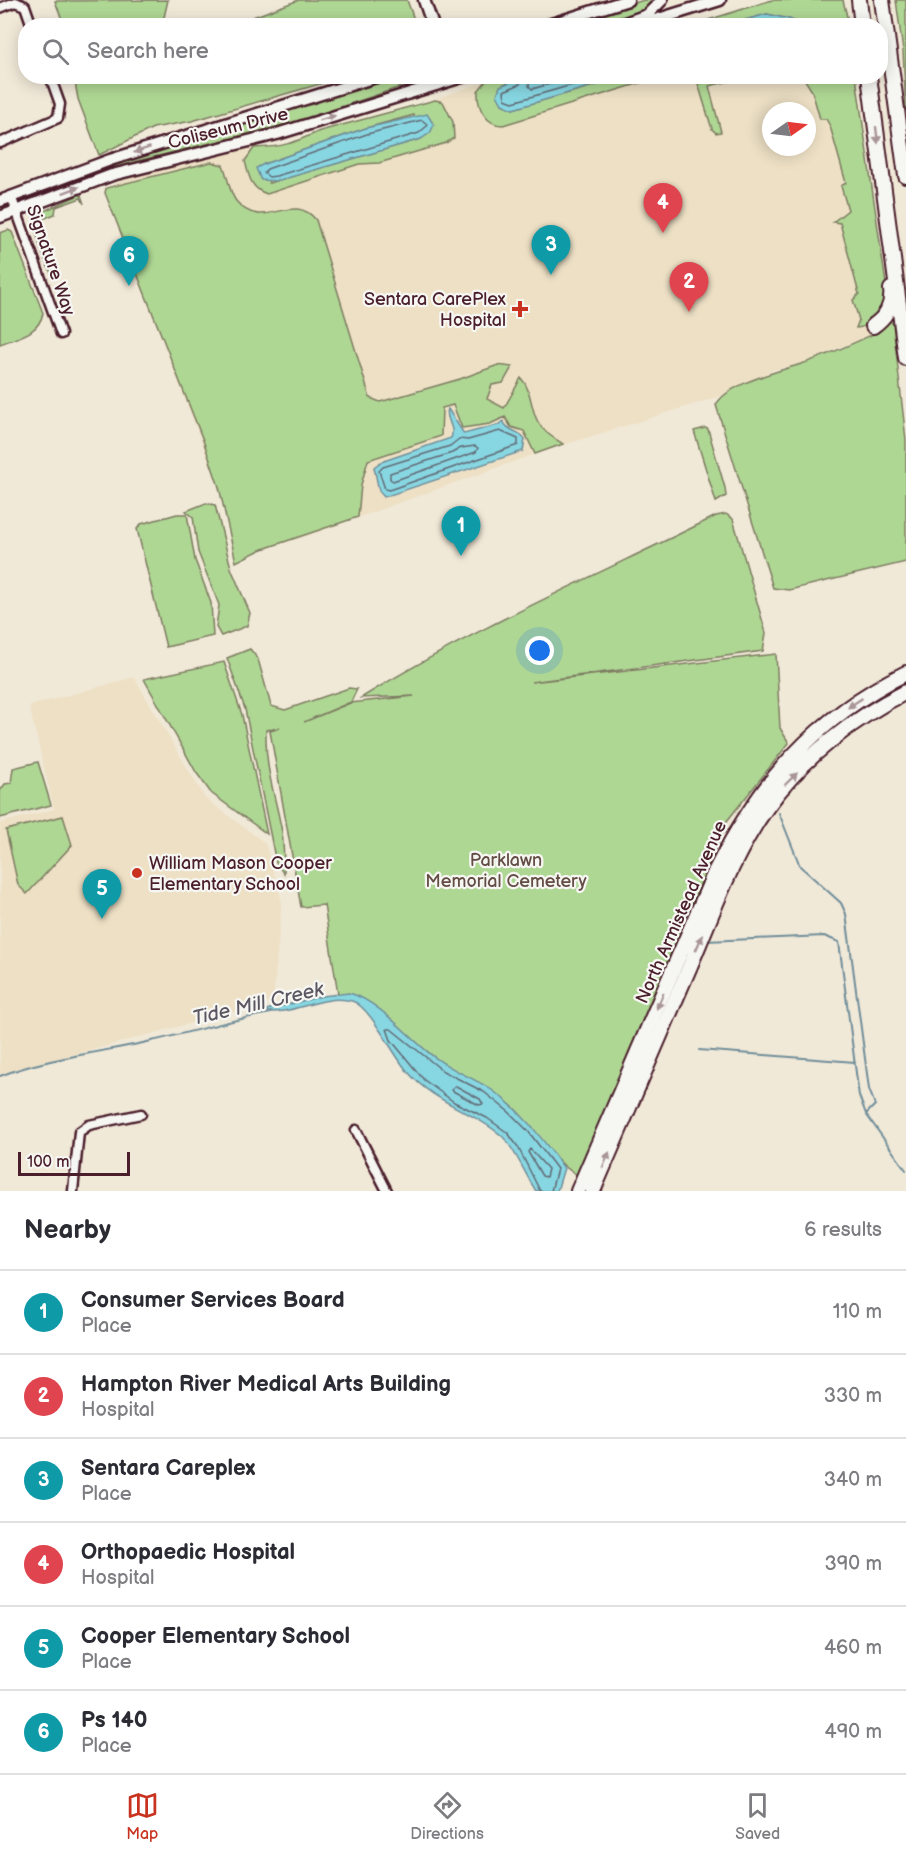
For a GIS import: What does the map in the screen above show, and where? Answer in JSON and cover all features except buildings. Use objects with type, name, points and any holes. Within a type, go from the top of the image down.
[{"type":"main road","points":[[859,0],[861,18]]},
{"type":"main road","points":[[882,0],[884,18]]},
{"type":"main road","points":[[888,44],[906,176]]},
{"type":"main road","points":[[870,84],[906,358]]},
{"type":"main road","points":[[873,326],[886,314],[892,293],[880,202],[881,168]]},
{"type":"main road","name":"North Armistead Avenue","points":[[578,1191],[715,872],[742,821],[774,776],[805,743],[845,710],[906,673]]},
{"type":"main road","name":"North Armistead Avenue","points":[[593,1191],[725,884],[754,826],[778,793],[816,755],[860,719],[906,692]]},
{"type":"street","points":[[424,0],[430,18]]},
{"type":"street","points":[[571,18],[628,0]]},
{"type":"street","points":[[639,18],[647,15],[662,0]]},
{"type":"street","points":[[662,18],[720,0]]},
{"type":"street","points":[[0,8],[15,2],[25,6],[29,18]]},
{"type":"street","points":[[0,143],[58,118],[60,104],[53,84]]},
{"type":"street","name":"Coliseum Drive","points":[[0,201],[110,160],[352,84]]},
{"type":"street","name":"Coliseum Drive","points":[[0,217],[112,175],[277,134],[434,84]]},
{"type":"street","name":"Signature Way","points":[[11,196],[61,334]]},
{"type":"street","points":[[73,1191],[79,1132],[89,1125],[141,1114]]},
{"type":"street","points":[[356,1130],[387,1191]]},
{"type":"shaded area","name":"Sentara CarePlex Hospital","points":[[478,84],[857,84],[865,128],[870,186],[883,255],[889,320],[880,331],[798,365],[773,370],[721,396],[535,454],[307,536],[260,550],[236,562],[219,487],[105,193],[106,188],[129,178],[244,149],[275,148],[320,131],[409,108]]},
{"type":"shaded area","name":"William Mason Cooper Elementary School","points":[[134,677],[205,798],[265,843],[282,902],[273,1001],[0,1075],[0,823],[54,809],[29,706]]},
{"type":"green space","points":[[168,0],[164,18],[61,18],[55,1]]},
{"type":"green space","points":[[299,0],[407,0],[413,18],[250,18]]},
{"type":"green space","points":[[644,0],[654,1],[646,9],[629,18],[587,18]]},
{"type":"green space","points":[[772,0],[843,0],[847,18],[785,18],[767,14],[752,18],[715,18]]},
{"type":"green space","points":[[896,0],[906,0],[906,111],[903,51]]},
{"type":"green space","points":[[75,84],[320,84],[192,121],[153,128],[99,155],[78,99]]},
{"type":"green space","points":[[376,84],[409,84],[293,123],[137,161],[71,184],[123,160]]},
{"type":"green space","points":[[484,84],[504,84],[502,104],[513,109],[600,84],[637,84],[503,125],[487,119],[479,103],[478,91]]},
{"type":"green space","points":[[698,84],[717,84],[709,86],[721,132],[716,133],[712,129]]},
{"type":"green space","points":[[808,84],[857,84],[888,298],[876,318],[862,327],[856,328],[859,320],[853,300],[859,294],[840,223],[833,222],[848,210],[841,186],[846,183],[830,126],[826,119],[820,119]]},
{"type":"green space","points":[[435,100],[443,102],[453,122],[454,138],[446,143],[379,163],[359,164],[267,194],[254,186],[245,161],[254,148],[288,144],[320,131]],"holes":[[[414,115],[421,139],[269,183],[264,164],[366,128]]]},
{"type":"green space","points":[[211,162],[223,165],[236,201],[246,210],[257,214],[267,214],[297,209],[307,212],[316,220],[370,398],[380,402],[460,379],[498,365],[512,367],[503,383],[492,385],[487,399],[504,408],[521,378],[527,388],[535,417],[540,426],[563,444],[535,454],[524,431],[511,427],[505,417],[490,424],[462,428],[453,405],[442,408],[441,436],[368,460],[361,485],[358,517],[260,550],[236,562],[219,487],[203,440],[105,193],[106,188]]},
{"type":"green space","points":[[81,195],[84,204],[81,198],[56,207],[55,214],[38,221],[57,275],[56,278],[48,268],[38,240],[33,216]]},
{"type":"green space","points":[[8,230],[12,232],[43,313],[41,320],[32,330],[0,344],[0,233]]},
{"type":"green space","points":[[889,320],[893,324],[906,440],[906,562],[789,590],[773,588],[716,405],[730,391],[741,385],[839,350],[880,331]]},
{"type":"green space","points":[[708,429],[725,488],[726,496],[716,502],[694,431]]},
{"type":"green space","points":[[206,503],[215,505],[231,568],[250,613],[247,626],[221,636],[216,627],[219,605],[198,552],[193,517],[186,511]]},
{"type":"green space","points":[[177,514],[187,514],[195,560],[211,603],[213,636],[166,647],[137,529],[141,524]]},
{"type":"green space","name":"Parklawn Memorial Cemetery","points":[[726,514],[733,519],[766,633],[763,651],[531,682],[776,654],[780,728],[789,743],[727,821],[577,1175],[551,1153],[514,1108],[436,1059],[393,1023],[363,1002],[338,994],[324,905],[301,907],[270,731],[280,728],[266,730],[266,744],[268,768],[282,833],[284,874],[276,863],[245,709],[227,658],[250,649],[258,659],[271,706],[285,710],[349,688],[357,689],[351,702],[304,722],[350,703],[414,696],[361,698],[447,648],[492,625],[716,516]]},
{"type":"green space","points":[[224,662],[242,715],[267,834],[211,793],[196,772],[144,679]]},
{"type":"green space","points":[[38,762],[51,805],[0,818],[0,791],[5,784],[11,783],[13,768]]},
{"type":"green space","points":[[63,816],[72,845],[27,894],[18,885],[6,830]]},
{"type":"water","points":[[767,14],[785,18],[752,18]]},
{"type":"water","points":[[505,84],[600,84],[513,109],[502,104],[497,95],[500,86]]},
{"type":"water","points":[[427,114],[434,125],[430,133],[421,139],[277,181],[261,180],[256,168],[366,128]]},
{"type":"water","points":[[448,409],[464,434],[498,425],[503,421],[505,425],[525,439],[523,451],[384,497],[379,491],[374,467],[381,462],[451,438],[452,430],[447,416]]},
{"type":"water","points":[[349,993],[381,1010],[436,1058],[489,1088],[511,1105],[539,1135],[564,1168],[557,1191],[536,1191],[502,1136],[418,1083],[402,1064],[374,1021],[359,1005],[340,999],[284,1011],[262,1011],[322,996]]},
{"type":"waterway","points":[[779,813],[800,866],[841,903],[846,914],[869,1089],[875,1105],[867,1113]]},
{"type":"waterway","points":[[706,941],[824,936],[839,942],[859,1096],[866,1114],[906,1170]]},
{"type":"waterway","name":"Tide Mill Creek","points":[[0,1076],[54,1060],[147,1042],[271,1013]]},
{"type":"waterway","points":[[699,1050],[855,1062]]},
{"type":"place","name":"Orthopaedic Hospital","points":[[663,233]]},
{"type":"place","name":"Sentara Careplex","points":[[551,275]]},
{"type":"place","name":"Ps 140","points":[[129,286]]},
{"type":"place","name":"Sentara CarePlex Hospital","points":[[520,309]]},
{"type":"place","name":"Hampton River Medical Arts Building","points":[[689,312]]},
{"type":"place","name":"Consumer Services Board","points":[[461,556]]},
{"type":"place","name":"William Mason Cooper Elementary School","points":[[137,873]]},
{"type":"place","name":"Cooper Elementary School","points":[[102,919]]}]
